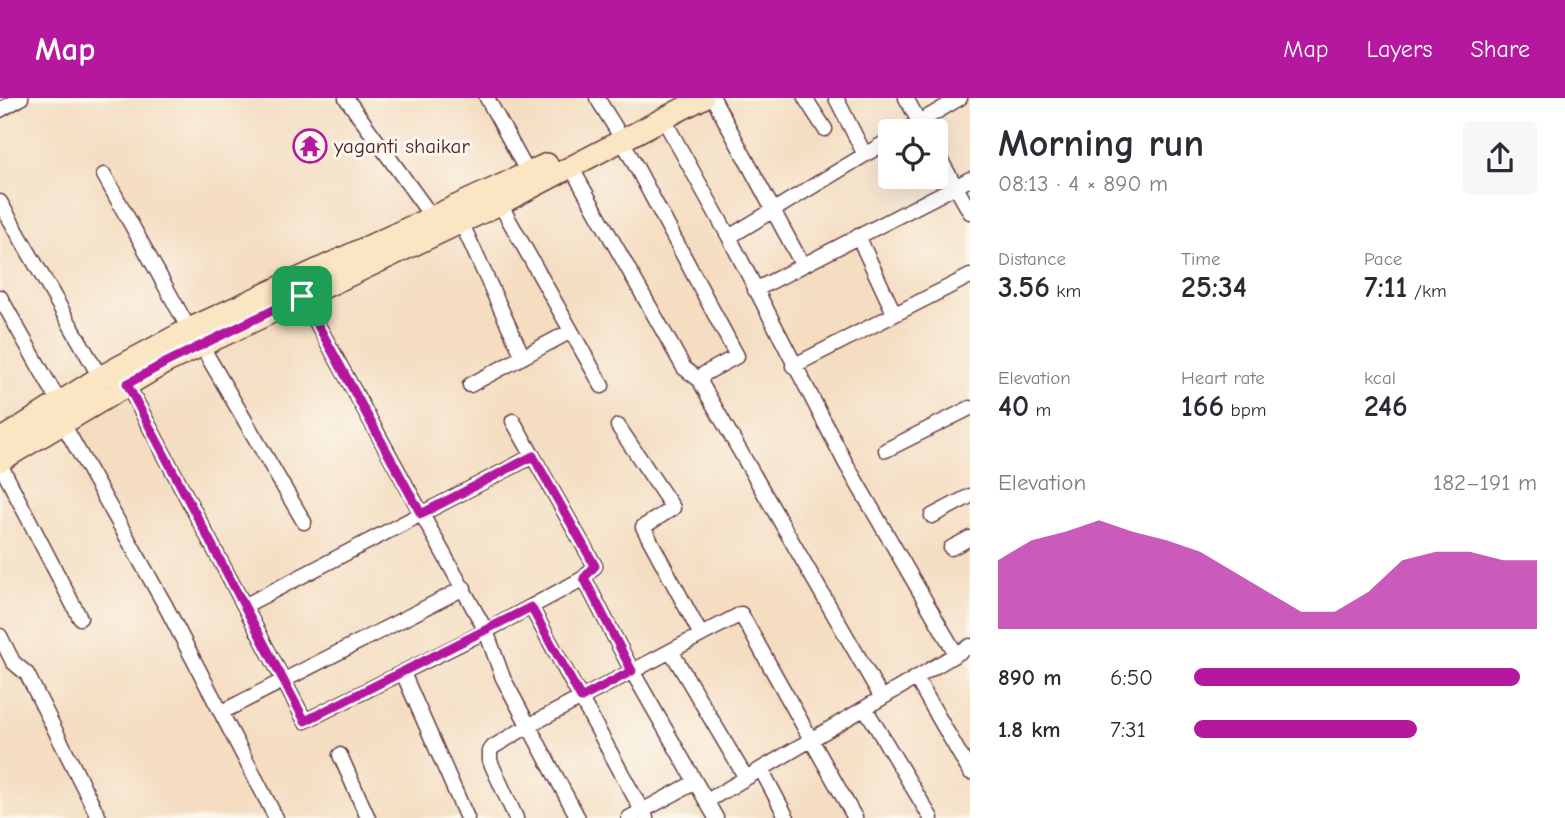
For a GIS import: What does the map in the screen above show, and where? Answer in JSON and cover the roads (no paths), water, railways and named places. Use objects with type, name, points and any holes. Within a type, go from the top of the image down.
[{"type":"main road","points":[[0,440],[127,384],[195,337],[437,225],[461,222],[500,204],[571,167],[674,98]]},
{"type":"main road","points":[[0,462],[100,377],[302,296],[437,225],[528,173],[618,133],[663,118],[703,98]]},
{"type":"street","points":[[0,110],[21,98]]},
{"type":"street","points":[[346,98],[437,225]]},
{"type":"street","points":[[486,98],[528,173]]},
{"type":"street","points":[[597,98],[737,356],[705,374],[701,381]]},
{"type":"street","points":[[713,98],[802,264]]},
{"type":"street","points":[[806,98],[825,129]]},
{"type":"street","points":[[836,98],[865,155]]},
{"type":"street","points":[[906,98],[918,119]]},
{"type":"street","points":[[932,119],[960,98]]},
{"type":"street","points":[[663,118],[729,237],[793,366],[846,464],[956,654]]},
{"type":"street","points":[[729,237],[878,147]]},
{"type":"street","points":[[571,167],[684,368],[701,381],[882,698]]},
{"type":"street","points":[[948,173],[970,212]]},
{"type":"street","points":[[104,175],[304,522]]},
{"type":"street","points":[[755,290],[970,179]]},
{"type":"street","points":[[0,202],[100,377]]},
{"type":"street","points":[[500,204],[602,386]]},
{"type":"street","points":[[461,222],[523,357]]},
{"type":"street","points":[[858,236],[894,313]]},
{"type":"street","points":[[793,366],[970,276]]},
{"type":"street","points":[[302,296],[464,588],[486,631],[503,678],[578,818]]},
{"type":"street","points":[[0,297],[276,818]]},
{"type":"street","points":[[470,385],[571,331]]},
{"type":"street","points":[[127,384],[305,721],[531,607],[584,578],[595,566],[513,421]]},
{"type":"street","points":[[886,450],[970,408]]},
{"type":"street","points":[[618,426],[673,509],[643,527],[701,635]]},
{"type":"street","points":[[246,605],[533,456]]},
{"type":"street","points":[[0,462],[80,618]]},
{"type":"street","points":[[932,516],[970,496]]},
{"type":"street","points":[[951,548],[970,538]]},
{"type":"street","points":[[584,578],[632,671],[716,818]]},
{"type":"street","points":[[222,712],[464,588]]},
{"type":"street","points":[[531,607],[581,698],[639,816],[688,786],[696,784]]},
{"type":"street","points":[[516,818],[489,756],[493,747],[741,614],[855,818]]},
{"type":"street","points":[[0,636],[13,663],[27,674],[100,818]]},
{"type":"street","points":[[707,801],[970,646]]},
{"type":"street","points":[[671,651],[746,778]]},
{"type":"street","points":[[403,673],[467,818]]},
{"type":"street","points":[[915,678],[970,772]]},
{"type":"street","points":[[865,708],[931,818]]},
{"type":"street","points":[[340,755],[368,818]]},
{"type":"street","points":[[761,769],[787,818]]},
{"type":"place","name":"yaganti shaikar","points":[[310,146]]}]
